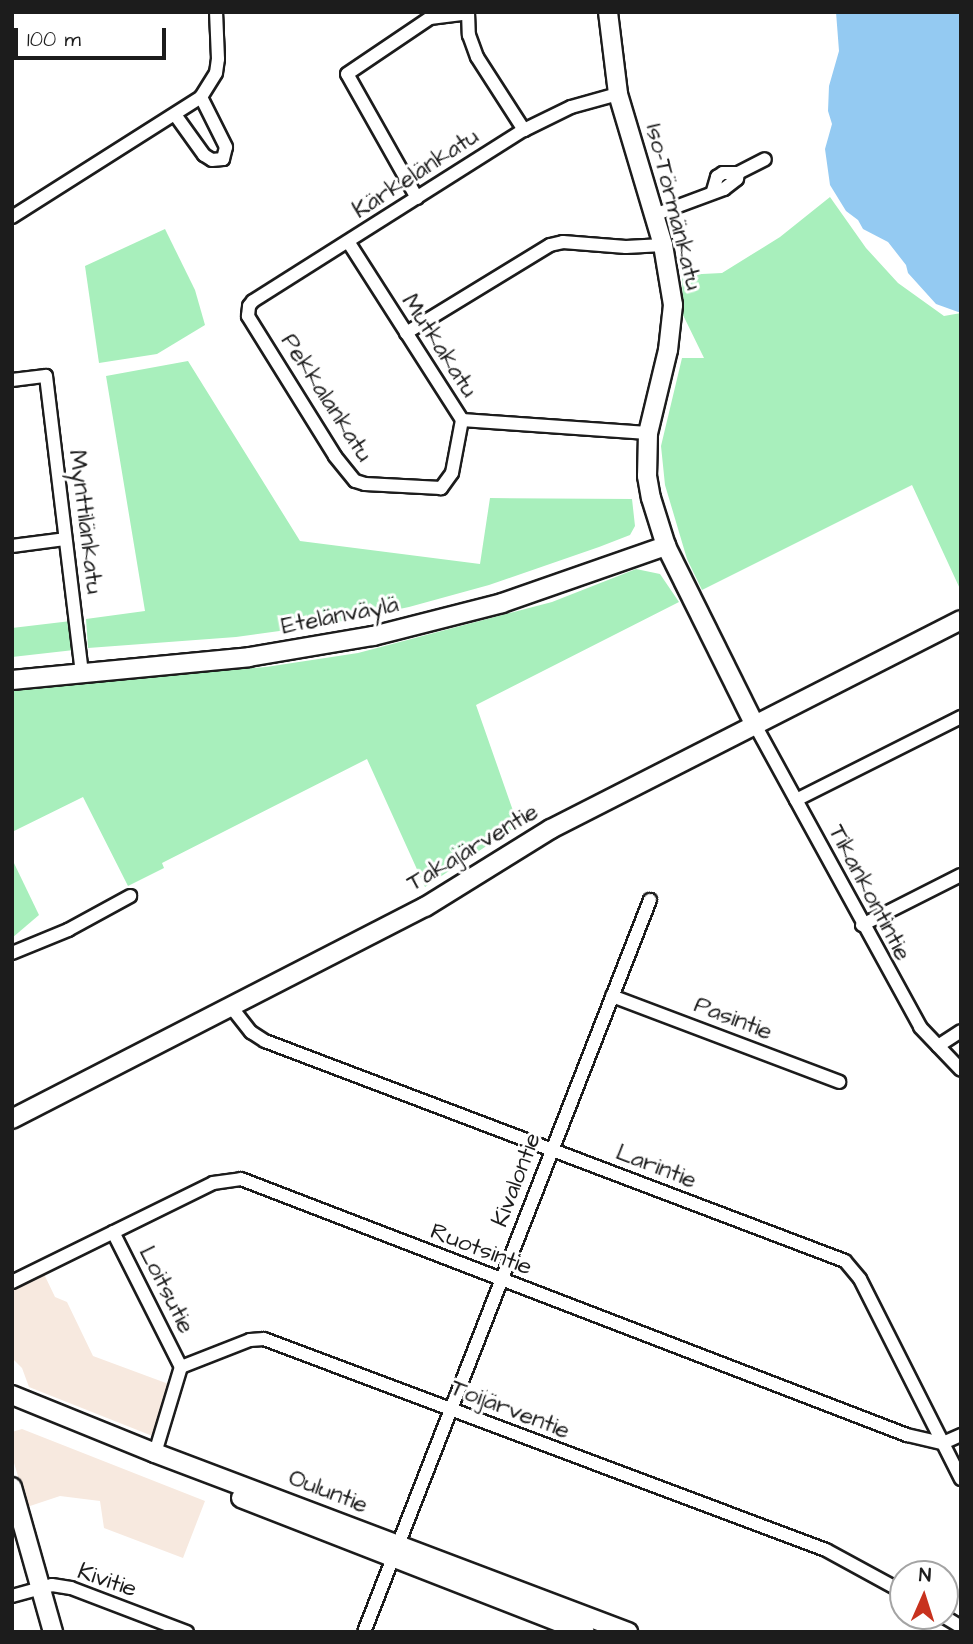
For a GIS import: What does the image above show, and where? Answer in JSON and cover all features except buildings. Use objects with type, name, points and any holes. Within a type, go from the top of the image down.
[{"type":"street","points":[[12,217],[176,116],[201,97],[217,66],[216,12]]},
{"type":"street","name":"Iso-Törmänkatu","points":[[608,12],[618,94],[663,245],[671,283],[673,324],[648,433],[650,498],[666,546],[755,725]]},
{"type":"street","points":[[417,198],[347,74],[424,21],[446,14],[468,13],[469,35],[477,57],[524,130]]},
{"type":"street","name":"Kärkelänkatu","points":[[248,309],[253,301],[349,243],[524,130],[571,107],[618,94]]},
{"type":"street","points":[[176,116],[204,155],[212,160],[223,159],[226,147],[201,97]]},
{"type":"street","points":[[654,215],[732,184],[738,173],[765,159]]},
{"type":"street","points":[[406,332],[550,245],[562,242],[626,247],[663,245]]},
{"type":"street","name":"Mutkakatu","points":[[349,243],[462,420],[648,433]]},
{"type":"street","name":"Pekkalankatu","points":[[248,309],[249,318],[335,456],[355,481],[365,484],[441,488],[450,478],[462,420]]},
{"type":"street","name":"Mynttilänkatu","points":[[12,380],[46,376],[82,672]]},
{"type":"street","points":[[12,546],[65,539]]},
{"type":"street","name":"Etelänväylä","points":[[12,680],[249,657],[373,636],[502,603],[666,546]]},
{"type":"street","name":"Takajärventie","points":[[12,1119],[425,907],[551,829],[961,620]]},
{"type":"street","points":[[796,800],[961,718]]},
{"type":"street","name":"Tikankontintie","points":[[755,725],[919,1027],[961,1070]]},
{"type":"street","points":[[862,925],[961,876]]},
{"type":"street","points":[[12,953],[68,930],[130,896]]},
{"type":"street","name":"Kivalontie","points":[[364,1632],[650,900]]},
{"type":"street","name":"Pasintie","points":[[612,996],[839,1082]]},
{"type":"street","name":"Larintie","points":[[232,1008],[251,1032],[265,1041],[845,1261],[860,1279],[961,1479]]},
{"type":"street","points":[[938,1045],[961,1031]]},
{"type":"street","name":"Ruotsintie","points":[[12,1282],[213,1183],[241,1179],[901,1433],[943,1443]]},
{"type":"street","name":"Loitsutie","points":[[113,1232],[181,1367]]},
{"type":"street","name":"Toijärventie","points":[[181,1367],[250,1340],[264,1339],[827,1550],[889,1584]]},
{"type":"street","points":[[155,1453],[181,1367]]},
{"type":"street","name":"Ouluntie","points":[[12,1395],[585,1632]]},
{"type":"street","name":"Ouluntie","points":[[12,1410],[38,1416],[394,1551],[628,1632]]},
{"type":"street","points":[[943,1443],[961,1435]]},
{"type":"street","points":[[12,1487],[53,1632]]},
{"type":"street","name":"Kivitie","points":[[12,1596],[42,1587],[71,1588],[187,1632]]},
{"type":"shaded area","points":[[44,1274],[55,1297],[67,1302],[93,1356],[174,1386],[155,1437],[29,1387],[22,1368],[12,1358],[12,1288]]},
{"type":"shaded area","points":[[22,1429],[205,1501],[183,1558],[104,1528],[100,1501],[60,1496],[27,1507],[12,1456],[12,1432]]},
{"type":"green space","points":[[830,197],[866,248],[898,283],[944,316],[961,313],[961,591],[912,485],[702,590],[687,559],[665,485],[661,446],[682,358],[704,358],[683,315],[682,275],[722,273],[780,237]]},
{"type":"green space","points":[[165,229],[195,290],[205,325],[157,354],[99,363],[85,266]]},
{"type":"green space","points":[[188,361],[300,541],[480,564],[490,498],[632,499],[635,526],[630,535],[599,547],[489,585],[409,607],[323,625],[236,637],[88,648],[86,619],[145,611],[106,376]]},
{"type":"green space","points":[[636,569],[660,574],[679,602],[476,705],[518,825],[425,887],[367,759],[162,863],[164,868],[128,886],[83,797],[12,832],[12,691],[123,678],[266,667],[358,653],[552,602]]},
{"type":"green space","points":[[71,621],[74,650],[12,657],[12,628]]},
{"type":"green space","points":[[12,859],[39,915],[12,938]]},
{"type":"water","points":[[836,12],[961,12],[961,313],[936,304],[908,273],[906,265],[888,242],[863,229],[858,220],[846,211],[830,185],[825,149],[832,124],[828,111],[829,86],[839,51]]}]
